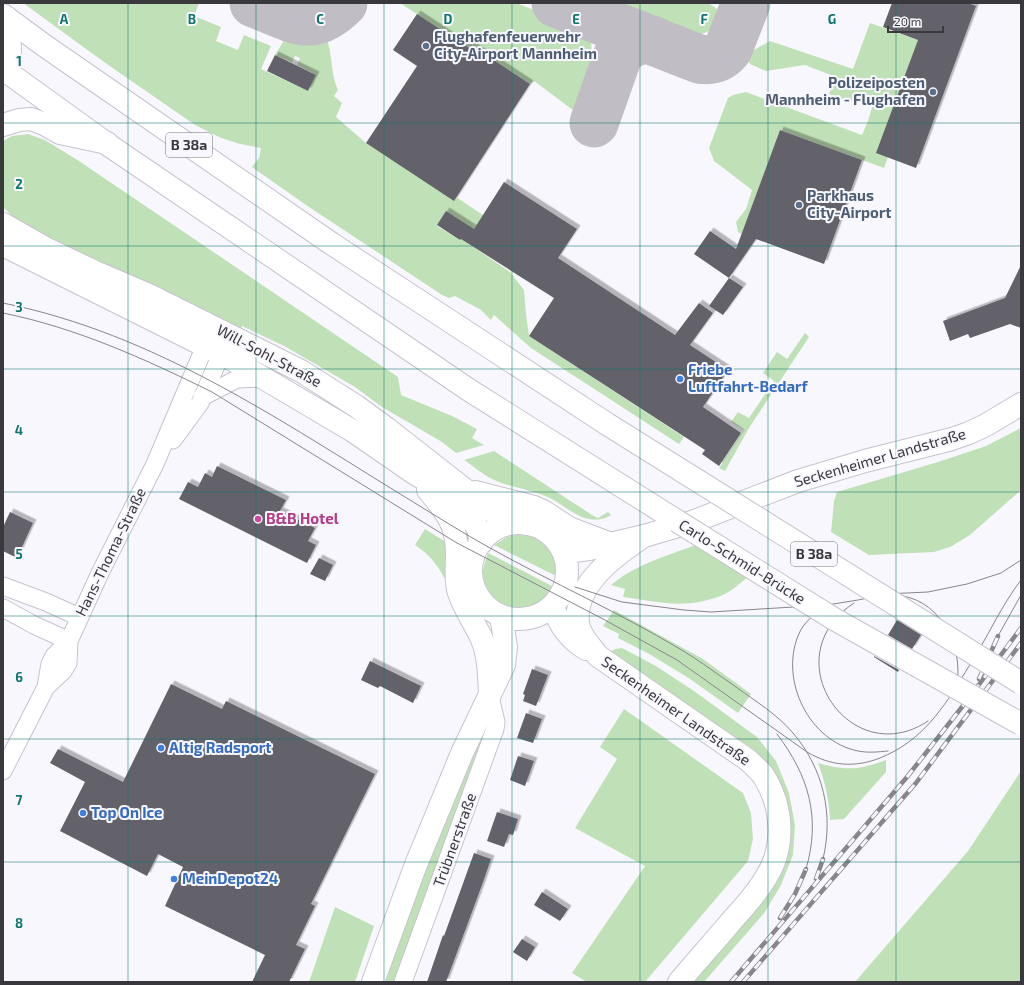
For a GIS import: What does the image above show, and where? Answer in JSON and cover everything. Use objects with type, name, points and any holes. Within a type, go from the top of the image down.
[{"type":"main road","name":"B 38a","points":[[5,16],[45,46],[332,244],[608,424],[1021,683]]},
{"type":"main road","points":[[5,16],[10,34],[6,66]]},
{"type":"main road","points":[[6,66],[27,47],[45,46]]},
{"type":"main road","name":"B 38a","points":[[6,66],[107,144]]},
{"type":"main road","points":[[3,125],[19,120],[31,119],[60,133],[107,144]]},
{"type":"main road","name":"Carlo-Schmid-Brücke","points":[[107,144],[469,390],[834,620],[1021,724]]},
{"type":"main road","name":"Will-Sohl-Straße","points":[[3,224],[47,249],[149,295],[301,371],[356,406],[392,432],[492,511],[514,523]]},
{"type":"main road","name":"Will-Sohl-Straße","points":[[3,245],[213,350],[265,378],[353,431],[414,473],[445,491],[467,511],[478,530],[481,543]]},
{"type":"main road","name":"Seckenheimer Landstraße","points":[[563,550],[574,551],[628,542],[692,522],[798,481],[865,461],[952,439],[986,425],[1021,404]]},
{"type":"main road","points":[[414,473],[450,519],[454,528],[457,543],[456,579],[459,593],[486,651],[490,697]]},
{"type":"main road","points":[[463,488],[538,509],[569,528],[628,542]]},
{"type":"main road","points":[[514,523],[539,527],[553,537],[563,550],[567,563],[567,577],[562,592],[553,606],[544,613],[528,618],[511,619],[501,616],[483,603],[473,584],[472,563],[475,553],[481,543],[492,532],[514,523]]},
{"type":"main road","name":"Seckenheimer Landstraße","points":[[567,577],[593,560],[628,542]]},
{"type":"main road","name":"Seckenheimer Landstraße","points":[[628,542],[584,591],[578,616],[580,628],[586,641],[598,656],[748,760],[762,774],[772,791],[778,810],[780,830],[776,855],[766,878],[752,898],[679,982]]},
{"type":"main road","points":[[553,606],[566,633],[579,645],[598,656]]},
{"type":"main road","points":[[373,982],[415,867],[462,753],[504,665],[506,647],[501,616]]},
{"type":"street","name":"Hans-Thoma-Straße","points":[[3,771],[46,687],[50,664],[54,656],[69,641],[79,617],[155,464],[223,331]]},
{"type":"street","name":"Hans-Thoma-Straße","points":[[155,464],[200,403],[213,350]]},
{"type":"street","points":[[202,397],[237,379],[265,378]]},
{"type":"street","points":[[3,586],[46,602],[79,617]]},
{"type":"street","points":[[3,608],[34,625],[69,641]]},
{"type":"street","name":"Trübnerstraße","points":[[403,982],[495,729],[496,722],[490,697]]},
{"type":"green space","points":[[23,3],[199,3],[194,16],[221,27],[216,41],[238,50],[244,35],[271,46],[261,69],[308,91],[316,75],[297,65],[300,58],[295,56],[292,62],[275,55],[283,42],[292,32],[308,36],[320,35],[326,37],[330,50],[335,83],[338,90],[334,96],[342,103],[336,117],[366,143],[483,215],[466,242],[510,272],[524,290],[529,336],[684,437],[679,444],[531,348],[494,315],[491,320],[481,310],[455,296],[449,298],[442,295],[306,205],[252,167],[259,158],[261,148],[240,144],[221,138],[195,125],[104,62]],"holes":[[[446,212],[469,226],[460,240],[437,226]]]},
{"type":"green space","points":[[400,3],[516,3],[589,31],[591,41],[591,62],[577,113],[534,81],[530,84],[471,45],[443,89],[458,41]]},
{"type":"green space","points":[[613,3],[707,3],[717,9],[720,17],[720,25],[715,29],[688,39],[614,11]]},
{"type":"green space","points":[[870,23],[918,40],[884,168],[780,130],[742,234],[738,232],[736,222],[746,209],[752,190],[714,161],[709,148],[728,98],[733,95],[746,92],[862,135],[873,104],[855,96],[851,102],[829,94],[836,77],[805,65],[766,71],[750,64],[745,55],[770,41],[853,69]]},
{"type":"green space","points":[[28,134],[45,140],[79,161],[398,377],[401,395],[452,416],[477,429],[472,438],[484,445],[456,453],[442,442],[382,407],[355,387],[284,346],[242,326],[239,332],[164,293],[43,235],[20,222],[3,207],[3,141],[12,136]]},
{"type":"green space","points":[[805,333],[809,337],[749,428],[725,471],[719,468],[744,430],[731,422],[738,412],[749,418],[774,381],[763,373],[777,352],[787,359]]},
{"type":"green space","points":[[1021,428],[1021,490],[970,535],[950,547],[934,552],[869,555],[831,532],[834,501],[837,492],[986,446]]},
{"type":"green space","points":[[494,451],[592,515],[598,518],[608,512],[611,515],[602,519],[593,520],[584,518],[553,499],[492,479],[464,460]]},
{"type":"green space","points":[[425,529],[449,544],[450,588],[436,564],[427,554],[415,545]]},
{"type":"green space","points":[[516,535],[534,537],[547,546],[555,559],[558,577],[494,545],[507,537]]},
{"type":"green space","points":[[699,544],[748,577],[723,595],[710,600],[685,604],[661,603],[623,597],[625,589],[611,585],[631,571],[665,556]]},
{"type":"green space","points":[[488,553],[554,587],[548,597],[535,606],[525,608],[515,608],[505,605],[496,599],[489,592],[483,571]]},
{"type":"green space","points":[[614,610],[703,659],[751,694],[738,713],[690,679],[651,655],[618,638],[619,634],[603,626]]},
{"type":"green space","points":[[622,648],[656,666],[694,691],[757,737],[776,761],[789,793],[795,825],[793,855],[781,885],[765,912],[704,982],[691,982],[759,905],[776,882],[787,854],[769,767],[750,747],[610,652],[615,649]]},
{"type":"green space","points":[[624,709],[743,793],[751,813],[753,839],[748,861],[645,982],[587,982],[572,973],[645,866],[575,828],[617,759],[600,747]]},
{"type":"green space","points":[[488,722],[490,723],[395,982],[385,982],[432,854]]},
{"type":"green space","points":[[886,760],[886,772],[844,819],[830,820],[829,805],[823,777],[818,763],[852,768],[868,766]]},
{"type":"green space","points":[[1021,771],[1021,982],[855,982],[968,851]]},
{"type":"green space","points":[[335,907],[374,926],[355,982],[309,982]]},
{"type":"building","points":[[892,3],[968,3],[976,6],[916,168],[876,153],[918,40],[883,27]]},
{"type":"building","points":[[417,14],[469,48],[471,45],[530,84],[454,201],[366,143],[417,66],[393,50]]},
{"type":"building","points":[[275,55],[316,75],[308,91],[267,71]]},
{"type":"building","name":"Parkhaus City-Airport","points":[[780,130],[862,160],[824,264],[756,239],[729,278],[694,254],[710,231],[736,249]]},
{"type":"building","points":[[504,182],[577,229],[558,258],[675,335],[699,303],[713,313],[690,345],[728,370],[703,407],[741,433],[719,466],[702,454],[705,450],[529,336],[554,298],[437,225],[446,211],[474,229]]},
{"type":"building","points":[[1021,265],[1021,328],[1010,324],[970,338],[968,334],[950,341],[943,321],[1005,298]]},
{"type":"building","points":[[729,278],[743,287],[723,315],[709,306]]},
{"type":"building","name":"B&B Hotel","points":[[217,466],[286,500],[280,511],[315,528],[308,541],[316,545],[307,563],[179,499],[188,482],[198,487],[205,473],[212,477]]},
{"type":"building","points":[[10,512],[33,523],[17,558],[3,551],[3,527]]},
{"type":"building","points":[[319,558],[333,565],[325,581],[310,574]]},
{"type":"building","points":[[897,620],[921,635],[912,649],[888,635]]},
{"type":"building","points":[[874,657],[899,670],[898,672]]},
{"type":"building","points":[[370,661],[421,686],[413,703],[380,686],[378,688],[361,680]]},
{"type":"building","points":[[532,669],[548,675],[536,706],[523,701],[525,695],[523,694]]},
{"type":"building","points":[[171,684],[222,709],[226,701],[375,774],[311,904],[315,906],[296,945],[305,949],[289,982],[252,982],[265,955],[165,906],[183,867],[158,854],[147,876],[60,831],[85,782],[50,763],[58,749],[123,782]]},
{"type":"building","points":[[526,713],[542,719],[533,743],[517,738]]},
{"type":"building","points":[[518,756],[534,761],[525,786],[510,780]]},
{"type":"building","points":[[497,812],[518,819],[513,835],[509,834],[504,847],[487,841]]},
{"type":"building","points":[[474,853],[491,859],[482,885],[446,982],[427,982],[443,935],[444,936]]},
{"type":"building","points":[[542,892],[568,909],[560,921],[534,905]]},
{"type":"building","points":[[522,939],[535,947],[527,961],[513,952]]},
{"type":"taxiway","points":[[254,3],[288,17],[307,21],[322,18],[343,3]]},
{"type":"taxiway","points":[[556,3],[699,59],[707,60],[722,55],[728,49],[746,3]]},
{"type":"taxiway","points":[[594,123],[618,55],[625,47],[637,41],[652,40]]},
{"type":"tram line","points":[[3,303],[59,317],[113,336],[164,358],[215,383],[313,440],[480,542],[657,635],[701,662],[773,714],[787,726],[812,761],[819,776],[826,809],[826,842],[823,859]]},
{"type":"tram line","points":[[3,313],[30,319],[84,336],[136,356],[212,392],[457,543],[603,619],[677,660],[807,752],[816,757],[834,763],[852,764],[880,758],[908,743],[920,733],[940,711],[949,698],[1007,600],[1021,580]]},
{"type":"tram line","points":[[575,587],[622,602],[711,612],[827,605],[886,594],[928,592],[967,584],[1001,573],[1021,560]]},
{"type":"tram line","points":[[998,636],[1021,595]]},
{"type":"tram line","points":[[903,596],[917,600],[929,608],[939,617],[947,629],[957,656],[957,684]]},
{"type":"tram line","points":[[854,603],[830,626],[820,652],[821,678],[831,702],[849,721],[872,732],[899,733],[928,721]]},
{"type":"tram line","points":[[827,605],[810,618],[803,626],[798,636],[793,653],[793,672],[796,690],[803,707],[813,722],[825,735],[841,745],[862,752],[888,751]]},
{"type":"tram line","points":[[777,734],[797,766],[809,798],[812,815],[812,832],[806,869]]},
{"type":"railway","points":[[731,982],[907,777],[969,698],[1021,628]]},
{"type":"railway","points":[[979,679],[998,636]]},
{"type":"railway","points":[[743,982],[916,783],[1021,643]]},
{"type":"railway","points":[[816,879],[823,859]]},
{"type":"railway","points":[[780,918],[795,894],[806,869]]},
{"type":"place","name":"Flughafenfeuerwehr City-Airport Mannheim","points":[[426,46]]},
{"type":"place","name":"Polizeiposten Mannheim - Flughafen","points":[[933,92]]},
{"type":"place","name":"Parkhaus City-Airport","points":[[799,205]]},
{"type":"place","name":"Friebe Luftfahrt-Bedarf","points":[[680,379]]},
{"type":"place","name":"B&B Hotel","points":[[258,519]]},
{"type":"place","name":"Altig Radsport","points":[[161,748]]},
{"type":"place","name":"Top On Ice","points":[[83,813]]},
{"type":"place","name":"MeinDepot24","points":[[174,879]]}]
